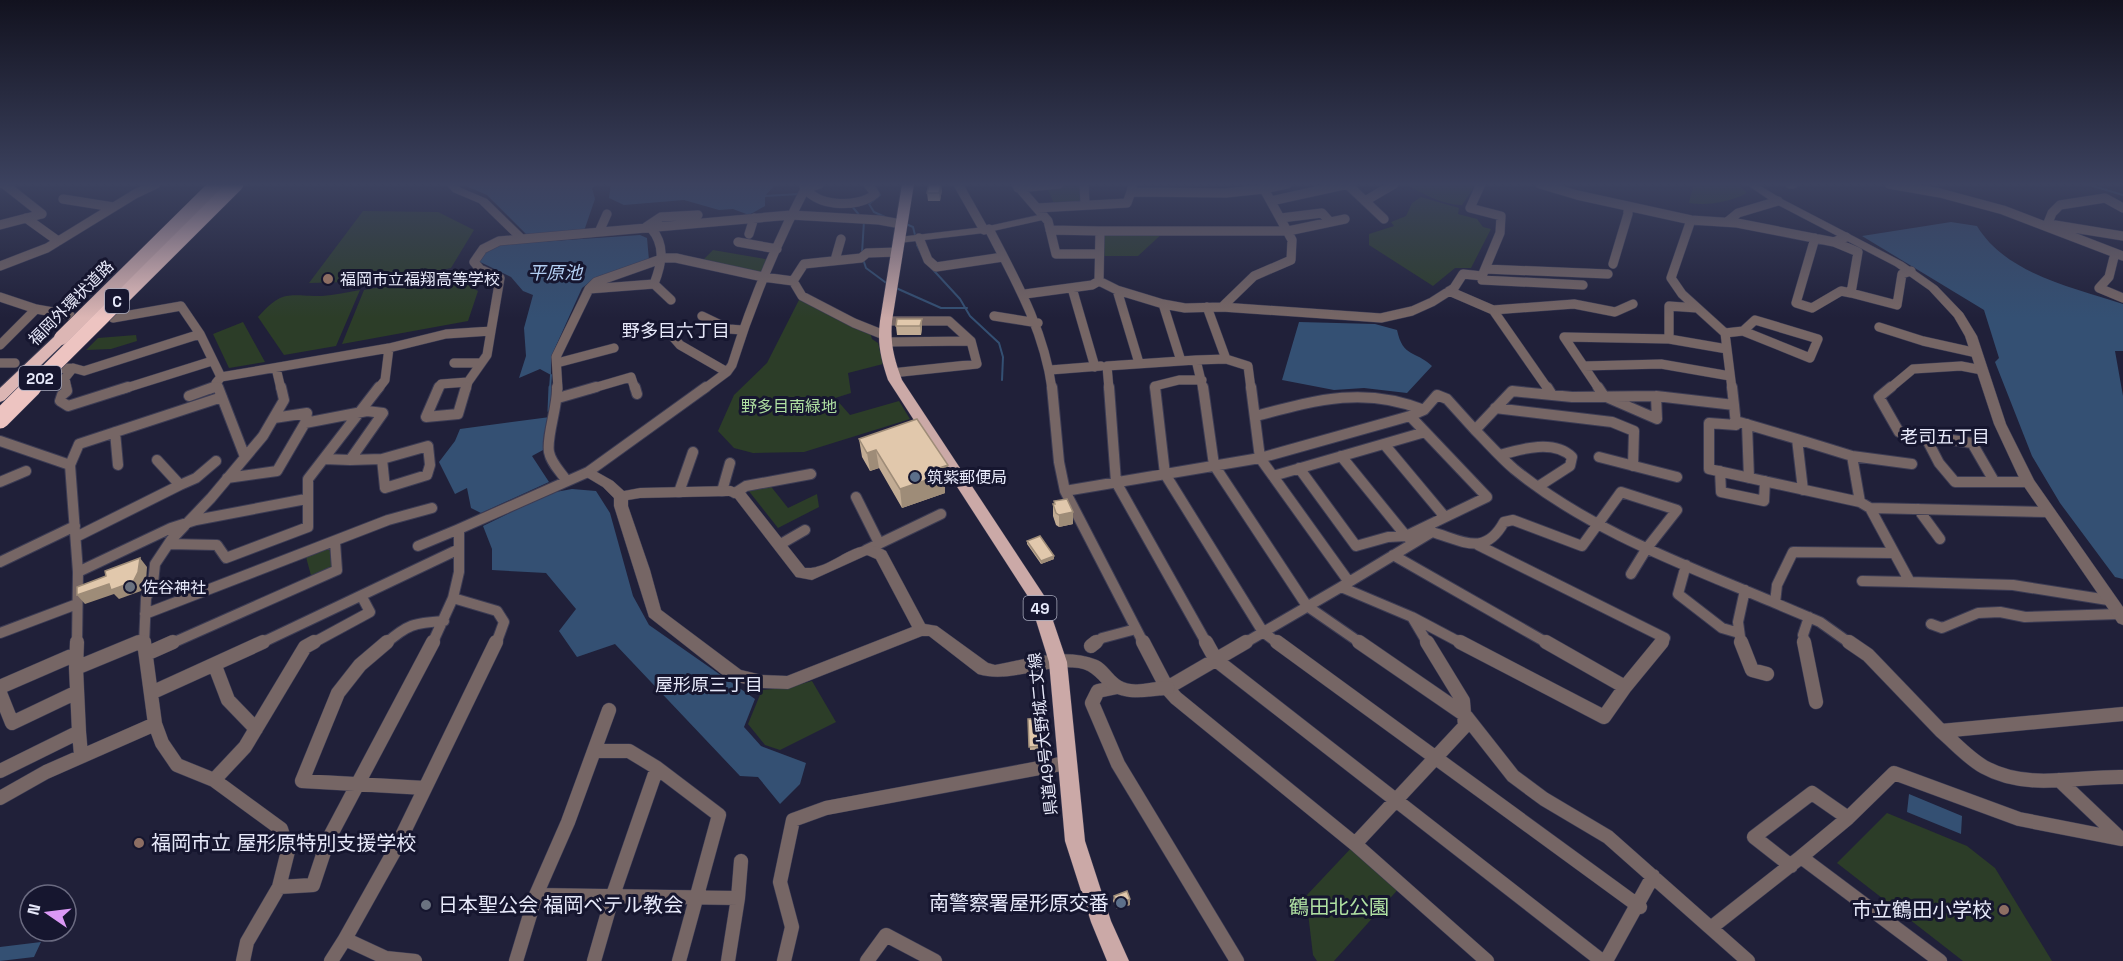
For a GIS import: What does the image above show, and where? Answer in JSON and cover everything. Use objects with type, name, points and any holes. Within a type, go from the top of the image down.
[{"type":"highway","name":"福岡外環状道路","points":[[0,397],[172,229]]},
{"type":"highway","name":"C","points":[[0,404],[178,229]]},
{"type":"highway","name":"福岡外環状道路","points":[[0,418],[190,229]]},
{"type":"highway","name":"C","points":[[0,418],[190,229]]},
{"type":"highway","points":[[152,266],[192,229]]},
{"type":"main road","name":"県道49号大野城二丈線","points":[[904,229],[907,243],[891,284],[884,332],[892,373],[1037,597],[1058,662],[1075,841],[1101,922],[1118,961]]},
{"type":"street","points":[[41,229],[58,241]]},
{"type":"street","points":[[0,266],[47,248],[78,229]]},
{"type":"street","points":[[512,229],[521,238]]},
{"type":"street","points":[[468,382],[441,384],[432,399],[426,417],[458,414],[468,382],[487,355],[500,278],[480,269],[474,262],[476,255],[491,244],[521,238],[637,229]]},
{"type":"street","points":[[648,229],[659,236],[664,258],[654,284]]},
{"type":"street","points":[[749,234],[751,229]]},
{"type":"street","points":[[418,546],[588,472],[727,372],[732,364],[762,277],[785,229]]},
{"type":"street","points":[[793,281],[807,260],[864,257],[867,253],[907,243],[990,229]]},
{"type":"street","points":[[1100,254],[1056,254],[1050,230],[1288,231],[1298,229]]},
{"type":"street","points":[[1500,229],[1482,280],[1583,285]]},
{"type":"street","points":[[1612,264],[1623,229]]},
{"type":"street","points":[[1687,229],[1671,278],[1682,294],[1725,333],[1734,405],[1741,423],[1749,478]]},
{"type":"street","points":[[1765,229],[1840,240],[1911,271],[1933,288],[1959,315],[1971,336],[2000,424],[2028,482],[2121,616]]},
{"type":"street","points":[[1822,229],[1858,252],[1851,293]]},
{"type":"street","points":[[2052,229],[2119,254],[2109,277],[2099,288],[2123,298]]},
{"type":"street","points":[[2082,229],[2123,236],[2123,231]]},
{"type":"street","points":[[986,230],[1025,294],[1038,323],[1050,370],[1059,472],[1065,491],[1167,688],[1355,844],[1487,961]]},
{"type":"street","points":[[1099,281],[1100,231]]},
{"type":"street","points":[[1222,307],[1254,276],[1291,260],[1292,240],[1288,231]]},
{"type":"street","points":[[1815,238],[1796,303],[1812,308],[1841,291],[1897,304],[1902,274],[1911,271]]},
{"type":"street","points":[[835,260],[841,239]]},
{"type":"street","points":[[738,242],[777,249]]},
{"type":"street","points":[[907,243],[936,267],[1003,257]]},
{"type":"street","points":[[566,480],[552,461],[548,450],[558,398],[556,357],[589,289],[596,282],[664,258],[676,258],[762,277],[793,281]]},
{"type":"street","points":[[1099,281],[1117,290],[1162,304],[1185,308],[1222,307],[1381,318],[1412,311],[1449,291],[1463,274],[1484,272],[1608,274]]},
{"type":"street","points":[[793,281],[802,296],[854,323],[884,332],[971,341]]},
{"type":"street","points":[[1025,294],[1092,285],[1099,281]]},
{"type":"street","points":[[589,289],[654,284],[671,300]]},
{"type":"street","points":[[1072,288],[1101,366],[1116,482],[1216,660],[1604,961],[1639,906],[1653,876]]},
{"type":"street","points":[[1117,290],[1139,363]]},
{"type":"street","points":[[1449,291],[1493,310],[1552,395]]},
{"type":"street","points":[[0,297],[36,309],[70,315]]},
{"type":"street","points":[[1162,304],[1181,361]]},
{"type":"street","points":[[1493,310],[1574,304],[1616,312],[1633,304]]},
{"type":"street","points":[[113,318],[181,306],[200,334],[212,361],[222,397],[245,457]]},
{"type":"street","points":[[1669,339],[1669,306],[1697,308]]},
{"type":"street","points":[[1207,307],[1226,359]]},
{"type":"street","points":[[0,345],[36,309]]},
{"type":"street","points":[[702,316],[729,329],[742,330]]},
{"type":"street","points":[[994,316],[1038,323]]},
{"type":"street","points":[[1725,333],[1743,331],[1810,358],[1818,339],[1755,320],[1743,331]]},
{"type":"street","points":[[884,332],[949,321],[971,341],[976,364],[892,373]]},
{"type":"street","points":[[1879,327],[1923,341],[1977,353]]},
{"type":"street","points":[[667,330],[680,345],[727,372]]},
{"type":"street","points":[[189,396],[219,382],[276,368],[389,348],[446,334],[491,331]]},
{"type":"street","points":[[49,369],[73,368],[84,371],[200,334]]},
{"type":"street","points":[[1656,396],[1657,419],[1604,396],[1564,337],[1669,339],[1727,349]]},
{"type":"street","points":[[169,544],[217,545],[226,558],[308,527],[306,499],[308,479],[385,380],[389,348]]},
{"type":"street","points":[[557,363],[614,348]]},
{"type":"street","points":[[1050,370],[1226,359],[1248,366],[1257,416],[1260,458],[1345,584],[1604,717],[1665,638],[1478,545],[1432,532],[1410,539],[1388,537],[1356,546],[1299,468]]},
{"type":"street","points":[[1196,360],[1202,380],[1214,465],[1306,606],[1465,715],[1513,776],[1544,799],[1608,837],[1748,961]]},
{"type":"street","points":[[73,368],[65,378],[67,391],[62,395],[60,401],[68,406],[212,361]]},
{"type":"street","points":[[0,363],[15,363]]},
{"type":"street","points":[[454,363],[481,363]]},
{"type":"street","points":[[1584,366],[1660,364],[1730,376]]},
{"type":"street","points":[[1899,432],[1880,397],[1914,369],[1962,366],[1982,370]]},
{"type":"street","points":[[243,961],[247,942],[279,887],[288,851],[281,829],[214,780],[177,765],[162,743],[155,724],[144,640],[145,614],[146,598],[153,583],[155,564],[169,544],[245,457],[274,418],[284,400],[276,368]]},
{"type":"street","points":[[558,398],[631,377],[637,394]]},
{"type":"street","points":[[1202,380],[1179,380],[1155,387],[1165,474],[1263,632],[1639,906]]},
{"type":"street","points":[[1475,430],[1512,391],[1572,398],[1656,396],[1734,405]]},
{"type":"street","points":[[1257,416],[1322,398],[1362,394],[1409,402],[1424,410]]},
{"type":"street","points":[[1065,491],[1260,458],[1410,416],[1424,410],[1437,395],[1447,399],[1514,469],[1575,511],[1647,548],[1820,622],[1868,655],[1941,731],[1983,766],[2007,778],[2028,782],[2103,776],[2123,777]]},
{"type":"street","points":[[81,755],[76,661],[78,572],[70,465],[79,444],[115,432],[142,417],[222,397]]},
{"type":"street","points":[[1496,408],[1612,422],[1634,431],[1633,466]]},
{"type":"street","points":[[304,423],[367,411],[383,413],[350,460]]},
{"type":"street","points":[[227,478],[277,471],[304,423],[307,413],[274,418]]},
{"type":"street","points":[[621,496],[621,506],[643,570],[654,613],[735,675],[766,684],[789,682],[921,630],[932,630],[984,669],[995,671],[1058,662],[1078,662],[1094,665],[1117,687],[1126,690],[1167,688],[1393,555],[1410,539],[1445,517],[1487,497],[1410,416]]},
{"type":"street","points":[[1912,464],[1852,456],[1741,423],[1737,425],[1709,423],[1709,469],[1865,505],[1918,509],[2048,512]]},
{"type":"street","points":[[100,424],[101,437]]},
{"type":"street","points":[[115,432],[118,465]]},
{"type":"street","points":[[1273,476],[1425,432]]},
{"type":"street","points":[[1994,481],[1972,442],[1925,436],[1939,464],[1955,482],[2028,482]]},
{"type":"street","points":[[1797,439],[1803,490]]},
{"type":"street","points":[[0,441],[70,465]]},
{"type":"street","points":[[1384,444],[1445,517]]},
{"type":"street","points":[[1500,455],[1533,445],[1567,452],[1572,457],[1570,466],[1539,486]]},
{"type":"street","points":[[324,459],[382,459],[428,446],[430,465],[428,475],[385,488],[382,459]]},
{"type":"street","points":[[680,492],[693,452]]},
{"type":"street","points":[[1341,456],[1410,539]]},
{"type":"street","points":[[1852,456],[1865,505],[1910,582]]},
{"type":"street","points":[[1599,457],[1677,477]]},
{"type":"street","points":[[157,460],[180,485]]},
{"type":"street","points":[[0,562],[75,532],[195,478],[216,461]]},
{"type":"street","points":[[729,492],[730,464]]},
{"type":"street","points":[[0,482],[26,471]]},
{"type":"street","points":[[1720,471],[1721,492],[1764,501],[1765,481]]},
{"type":"street","points":[[588,472],[608,484],[621,496],[680,492],[729,492],[740,495],[801,573],[812,574],[941,514]]},
{"type":"street","points":[[729,492],[746,486],[811,474]]},
{"type":"street","points":[[1478,545],[1496,537],[1504,522],[1513,520],[1581,546],[1621,492],[1677,510],[1647,548],[1631,574]]},
{"type":"street","points":[[856,497],[873,547],[881,555],[921,630]]},
{"type":"street","points":[[78,572],[171,528],[196,520],[306,499]]},
{"type":"street","points":[[145,614],[388,520],[432,508]]},
{"type":"street","points":[[1918,509],[1940,539]]},
{"type":"street","points":[[279,887],[313,885],[328,840],[444,621],[453,598],[459,572],[459,529]]},
{"type":"street","points":[[779,544],[806,530]]},
{"type":"street","points":[[146,654],[338,570],[335,542]]},
{"type":"street","points":[[151,693],[363,597],[459,549]]},
{"type":"street","points":[[1775,603],[1777,585],[1793,552],[1894,553]]},
{"type":"street","points":[[1393,555],[1625,687]]},
{"type":"street","points":[[1686,565],[1678,594],[1722,628],[1739,633]]},
{"type":"street","points":[[1862,581],[2013,585],[2108,600]]},
{"type":"street","points":[[1745,590],[1737,616],[1741,648],[1752,670],[1767,674]]},
{"type":"street","points":[[214,780],[245,747],[306,646],[370,612],[363,597]]},
{"type":"street","points":[[331,961],[396,848],[497,641],[504,622],[497,611],[453,598]]},
{"type":"street","points":[[0,633],[77,604]]},
{"type":"street","points":[[1931,624],[1942,628],[1978,613],[2000,612],[2025,617],[2121,616]]},
{"type":"street","points":[[1355,844],[1465,726],[1463,701],[1412,617]]},
{"type":"street","points":[[1809,617],[1803,635],[1816,702]]},
{"type":"street","points":[[425,788],[302,781],[338,693],[360,665],[403,628],[419,623],[444,621]]},
{"type":"street","points":[[1092,646],[1102,638],[1136,629]]},
{"type":"street","points":[[0,687],[144,640]]},
{"type":"street","points":[[214,666],[228,700],[256,729]]},
{"type":"street","points":[[1117,687],[1098,691],[1092,703],[1118,764],[1237,961]]},
{"type":"street","points":[[0,693],[12,723],[77,692]]},
{"type":"street","points":[[516,961],[536,895],[568,822],[609,710]]},
{"type":"street","points":[[1941,731],[2123,714]]},
{"type":"street","points":[[0,798],[81,755],[155,724]]},
{"type":"street","points":[[0,771],[79,732]]},
{"type":"street","points":[[594,751],[629,752],[657,768],[719,815],[679,961]]},
{"type":"street","points":[[784,961],[792,927],[780,882],[793,820],[826,808],[1066,763]]},
{"type":"street","points":[[594,961],[613,895],[657,768]]},
{"type":"street","points":[[1712,927],[1848,818],[1894,773],[2019,819],[2122,840]]},
{"type":"street","points":[[2059,780],[2122,840]]},
{"type":"street","points":[[1848,818],[1812,793],[1754,837],[1796,861],[1940,961]]},
{"type":"street","points":[[728,961],[741,861]]},
{"type":"street","points":[[536,895],[738,898]]},
{"type":"street","points":[[867,961],[886,935],[935,961]]},
{"type":"street","points":[[345,939],[386,958],[416,961]]},
{"type":"green space","points":[[350,229],[474,230],[451,268],[385,281],[309,283]]},
{"type":"green space","points":[[1385,229],[1491,229],[1471,268],[1455,268],[1433,286],[1369,245],[1369,234]]},
{"type":"green space","points":[[1100,231],[1165,231],[1138,256],[1099,256]]},
{"type":"green space","points":[[713,250],[771,260],[763,277],[700,263]]},
{"type":"green space","points":[[450,275],[478,291],[468,321],[342,344],[364,290]]},
{"type":"green space","points":[[360,290],[336,346],[284,355],[258,317],[274,302],[286,296],[322,296]]},
{"type":"green space","name":"野多目南緑地","points":[[800,298],[870,332],[872,339],[878,343],[883,364],[848,373],[851,393],[835,398],[850,415],[899,401],[910,419],[804,452],[753,453],[734,448],[718,431],[734,395],[767,363]]},
{"type":"green space","points":[[243,322],[265,362],[229,368],[213,334]]},
{"type":"green space","points":[[136,335],[137,341],[111,349],[86,350],[98,338]]},
{"type":"green space","points":[[769,484],[788,508],[817,494],[819,507],[778,528],[748,490]]},
{"type":"green space","points":[[329,548],[333,565],[328,572],[312,579],[306,557]]},
{"type":"green space","points":[[812,681],[836,722],[780,750],[765,745],[748,724],[762,690],[786,688]]},
{"type":"green space","points":[[1887,813],[1967,846],[1995,868],[2052,961],[1963,961],[1837,863]]},
{"type":"green space","name":"鶴田北公園","points":[[1355,844],[1401,886],[1334,961],[1317,961],[1313,955],[1306,896]]},
{"type":"water","points":[[521,229],[585,229],[584,231],[527,235]]},
{"type":"water","points":[[1907,229],[1979,229],[2005,256],[2022,267],[2062,285],[2123,304],[2123,351],[2115,351],[2123,396],[2123,579],[2115,577],[2060,503],[2032,456],[1995,362],[1999,358],[1984,310],[1862,236]]},
{"type":"water","name":"平原池","points":[[640,235],[647,238],[649,260],[595,278],[582,288],[551,357],[551,375],[540,369],[519,378],[526,356],[524,328],[533,295],[523,291],[511,277],[478,261],[484,251],[493,245]]},
{"type":"water","points":[[1299,322],[1375,324],[1397,330],[1406,349],[1432,366],[1407,393],[1364,388],[1334,390],[1282,380]]},
{"type":"water","points":[[550,417],[543,450],[532,456],[549,482],[481,513],[471,508],[467,488],[455,494],[439,462],[455,441],[460,429]]},
{"type":"water","points":[[572,489],[596,491],[610,513],[633,596],[649,625],[755,699],[744,727],[761,746],[806,763],[800,784],[780,804],[758,777],[740,776],[615,644],[577,657],[559,631],[576,609],[546,573],[492,570],[492,549],[483,526],[550,493]]},
{"type":"water","points":[[1909,794],[1962,816],[1961,834],[1907,812]]},
{"type":"water","points":[[41,943],[34,957],[0,961],[0,947]]},
{"type":"building","points":[[897,319],[922,319],[920,326],[896,326]]},
{"type":"building","points":[[917,419],[948,465],[939,468],[944,474],[900,489],[876,450],[867,453],[859,439]]},
{"type":"building","points":[[1067,499],[1073,512],[1059,515],[1056,513],[1054,501]]},
{"type":"building","points":[[1040,536],[1054,556],[1041,561],[1027,541]]},
{"type":"building","points":[[140,558],[138,572],[133,582],[111,590],[109,584],[77,595],[77,587],[106,576],[105,571]]},
{"type":"building","points":[[1047,718],[1049,746],[1029,747],[1028,719]]},
{"type":"building","points":[[1127,891],[1130,899],[1117,904],[1114,896]]},
{"type":"waterway","points":[[862,253],[864,229]]},
{"type":"waterway","points":[[913,229],[916,239]]},
{"type":"waterway","points":[[917,245],[925,261],[960,299],[965,308]]},
{"type":"waterway","points":[[863,259],[866,268],[889,285]]},
{"type":"waterway","points":[[896,288],[941,308],[965,308]]},
{"type":"waterway","points":[[965,308],[970,316],[999,343],[1003,357],[1002,380]]},
{"type":"waterway","points":[[550,389],[551,375]]},
{"type":"waterway","points":[[549,411],[550,387]]},
{"type":"place","name":"福岡市立福翔高等学校","points":[[328,279]]},
{"type":"place","name":"筑紫郵便局","points":[[915,477]]},
{"type":"place","name":"佐谷神社","points":[[130,587]]},
{"type":"place","name":"福岡市立 屋形原特別支援学校","points":[[139,843]]},
{"type":"place","name":"南警察署屋形原交番","points":[[1121,903]]},
{"type":"place","name":"日本聖公会 福岡ベテル教会","points":[[426,905]]},
{"type":"place","name":"市立鶴田小学校","points":[[2004,910]]},
{"type":"district","name":"野多目六丁目","points":[[676,330]]},
{"type":"district","name":"老司五丁目","points":[[1945,436]]},
{"type":"district","name":"屋形原三丁目","points":[[709,684]]}]
